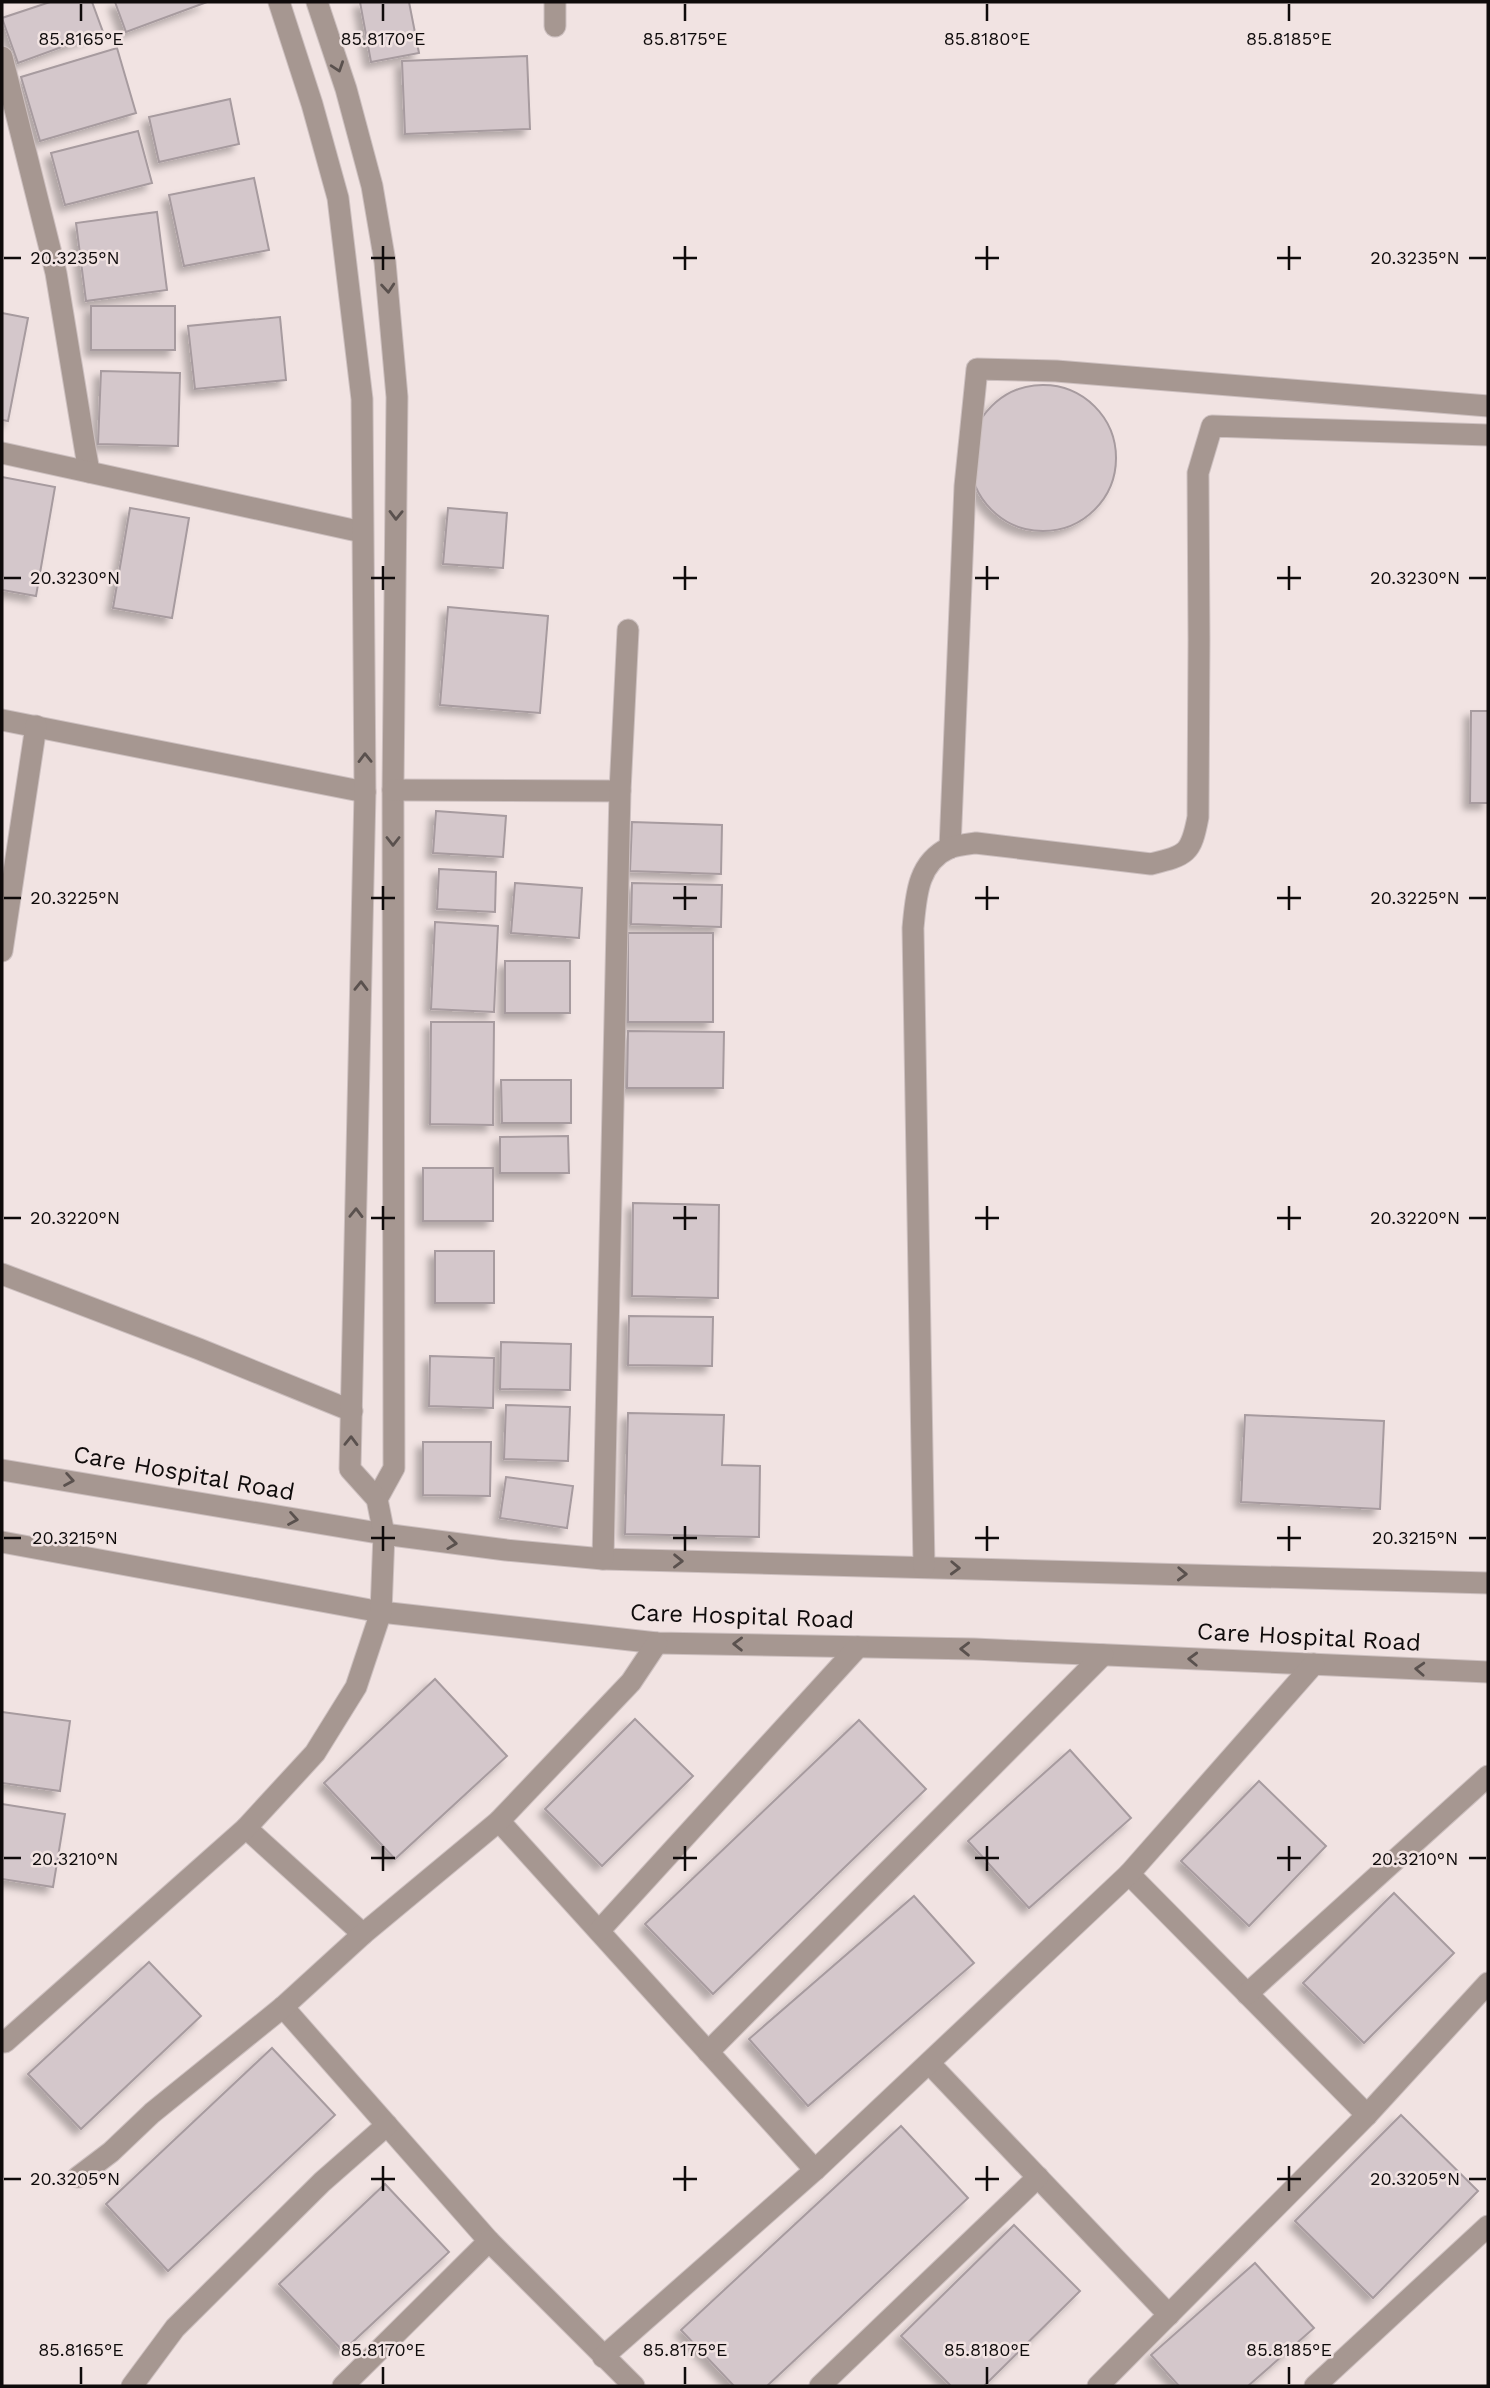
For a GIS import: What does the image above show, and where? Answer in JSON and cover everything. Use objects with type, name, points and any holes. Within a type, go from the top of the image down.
[{"type":"street","points":[[5,2042],[246,1828],[315,1754],[356,1687],[381,1612],[384,1534],[377,1499],[350,1469],[365,792],[362,399],[338,198],[312,104],[279,2]]},
{"type":"street","points":[[317,2],[346,89],[372,186],[385,262],[397,397],[393,790],[394,1468],[377,1499]]},
{"type":"street","points":[[555,2],[555,26]]},
{"type":"street","points":[[2,57],[56,273],[89,472]]},
{"type":"street","points":[[950,848],[965,486],[977,369],[1056,370],[1488,406]]},
{"type":"street","points":[[362,399],[397,397]]},
{"type":"street","points":[[924,1567],[913,928],[917,885],[931,860],[950,848],[976,843],[1151,863],[1178,857],[1193,844],[1198,817],[1198,473],[1212,426],[1488,435]]},
{"type":"street","points":[[2,453],[362,532]]},
{"type":"street","points":[[603,1559],[620,790],[628,630]]},
{"type":"street","points":[[2,720],[365,792]]},
{"type":"street","points":[[2,951],[36,726]]},
{"type":"street","points":[[393,790],[620,790]]},
{"type":"street","points":[[2,1275],[199,1349],[352,1411]]},
{"type":"street","name":"Care Hospital Road","points":[[2,1470],[384,1534],[603,1559],[1488,1583]]},
{"type":"street","name":"Care Hospital Road","points":[[2,1542],[381,1612],[657,1643],[1103,1655],[1488,1672]]},
{"type":"street","points":[[78,2177],[283,2007],[363,1934],[499,1821],[631,1682],[657,1643]]},
{"type":"street","points":[[599,1931],[858,1647]]},
{"type":"street","points":[[708,2052],[1103,1655]]},
{"type":"street","points":[[603,2357],[815,2170],[1129,1874],[1314,1664]]},
{"type":"street","points":[[1247,1994],[1488,1776]]},
{"type":"street","points":[[499,1821],[815,2170]]},
{"type":"street","points":[[246,1828],[363,1934]]},
{"type":"street","points":[[1129,1874],[1367,2115]]},
{"type":"street","points":[[1098,2386],[1367,2115],[1488,1983]]},
{"type":"street","points":[[283,2007],[489,2241],[634,2386]]},
{"type":"street","points":[[929,2063],[1169,2315]]},
{"type":"street","points":[[132,2386],[175,2328],[322,2182],[387,2125]]},
{"type":"street","points":[[820,2386],[1038,2177]]},
{"type":"street","points":[[1315,2386],[1488,2226]]},
{"type":"street","points":[[344,2386],[489,2241]]},
{"type":"building","points":[[50,2],[92,2],[103,32],[18,63],[2,18]]},
{"type":"building","points":[[115,2],[207,2],[126,32]]},
{"type":"building","points":[[360,2],[409,2],[419,53],[371,62]]},
{"type":"building","points":[[117,48],[136,113],[40,141],[21,77]]},
{"type":"building","points":[[527,56],[530,129],[405,134],[402,61]]},
{"type":"building","points":[[230,99],[239,144],[159,162],[149,117]]},
{"type":"building","points":[[138,131],[152,183],[65,205],[51,153]]},
{"type":"building","points":[[254,178],[269,250],[184,266],[169,195]]},
{"type":"building","points":[[157,212],[167,290],[86,301],[76,223]]},
{"type":"building","points":[[91,306],[175,306],[175,350],[91,350]]},
{"type":"building","points":[[2,313],[28,318],[8,421],[2,420]]},
{"type":"building","points":[[280,317],[286,380],[195,389],[188,326]]},
{"type":"building","points":[[101,371],[180,373],[178,446],[98,444]]},
{"type":"building","points":[[1043,385],[1071,391],[1094,407],[1110,430],[1116,458],[1110,486],[1094,509],[1071,525],[1043,531],[1015,525],[992,509],[976,486],[970,458],[976,430],[992,407],[1015,391]]},
{"type":"building","points":[[2,477],[55,487],[36,596],[2,590]]},
{"type":"building","points":[[130,508],[189,518],[172,618],[113,608]]},
{"type":"building","points":[[448,508],[507,513],[503,568],[443,564]]},
{"type":"building","points":[[448,607],[548,616],[540,713],[440,705]]},
{"type":"building","points":[[1471,711],[1488,711],[1488,803],[1470,803]]},
{"type":"building","points":[[436,811],[506,816],[503,857],[433,853]]},
{"type":"building","points":[[632,822],[722,825],[721,874],[630,871]]},
{"type":"building","points":[[439,869],[496,872],[495,912],[437,909]]},
{"type":"building","points":[[515,883],[582,888],[579,938],[511,933]]},
{"type":"building","points":[[632,883],[722,885],[721,927],[631,924]]},
{"type":"building","points":[[435,922],[498,926],[494,1012],[431,1009]]},
{"type":"building","points":[[628,933],[713,933],[713,1022],[628,1022]]},
{"type":"building","points":[[505,961],[570,961],[570,1013],[505,1013]]},
{"type":"building","points":[[431,1022],[494,1022],[493,1125],[430,1124]]},
{"type":"building","points":[[628,1031],[724,1032],[723,1088],[627,1088]]},
{"type":"building","points":[[501,1080],[571,1080],[571,1123],[502,1123]]},
{"type":"building","points":[[568,1136],[569,1173],[500,1173],[500,1137]]},
{"type":"building","points":[[423,1168],[493,1168],[493,1221],[423,1221]]},
{"type":"building","points":[[633,1203],[719,1205],[718,1298],[632,1296]]},
{"type":"building","points":[[435,1251],[494,1251],[494,1303],[435,1303]]},
{"type":"building","points":[[629,1316],[713,1317],[712,1366],[628,1365]]},
{"type":"building","points":[[501,1342],[571,1344],[570,1390],[500,1389]]},
{"type":"building","points":[[430,1356],[494,1358],[493,1408],[429,1406]]},
{"type":"building","points":[[506,1405],[570,1407],[568,1461],[504,1459]]},
{"type":"building","points":[[628,1413],[724,1415],[722,1465],[760,1466],[759,1537],[625,1534]]},
{"type":"building","points":[[1245,1415],[1384,1421],[1380,1509],[1241,1502]]},
{"type":"building","points":[[423,1442],[491,1442],[490,1496],[423,1495]]},
{"type":"building","points":[[506,1477],[573,1486],[567,1528],[500,1518]]},
{"type":"building","points":[[435,1679],[507,1756],[395,1859],[324,1783]]},
{"type":"building","points":[[2,1712],[70,1721],[60,1791],[2,1783]]},
{"type":"building","points":[[635,1719],[693,1776],[602,1866],[545,1809]]},
{"type":"building","points":[[859,1720],[926,1789],[713,1994],[645,1924]]},
{"type":"building","points":[[1070,1750],[1131,1818],[1029,1908],[968,1841]]},
{"type":"building","points":[[1259,1781],[1326,1846],[1249,1926],[1181,1861]]},
{"type":"building","points":[[2,1804],[65,1814],[53,1887],[2,1879]]},
{"type":"building","points":[[1394,1893],[1454,1953],[1364,2043],[1303,1983]]},
{"type":"building","points":[[914,1896],[974,1963],[808,2106],[749,2039]]},
{"type":"building","points":[[149,1962],[201,2016],[81,2129],[28,2074]]},
{"type":"building","points":[[272,2048],[335,2115],[168,2271],[106,2204]]},
{"type":"building","points":[[1401,2115],[1478,2191],[1373,2298],[1295,2221]]},
{"type":"building","points":[[901,2126],[968,2198],[767,2386],[734,2386],[681,2330]]},
{"type":"building","points":[[385,2184],[449,2252],[343,2351],[279,2284]]},
{"type":"building","points":[[1014,2225],[1080,2291],[984,2386],[951,2386],[901,2336]]},
{"type":"building","points":[[1255,2263],[1314,2328],[1248,2386],[1179,2386],[1151,2355]]}]
